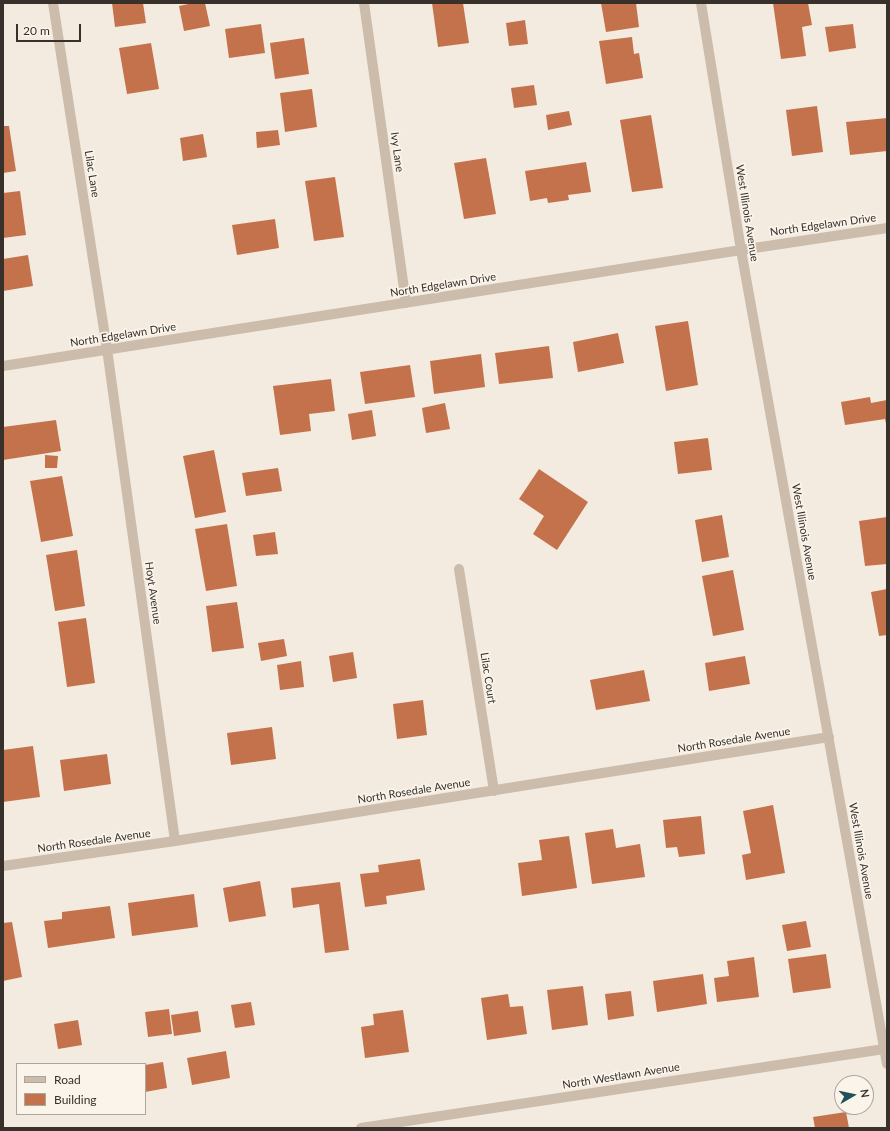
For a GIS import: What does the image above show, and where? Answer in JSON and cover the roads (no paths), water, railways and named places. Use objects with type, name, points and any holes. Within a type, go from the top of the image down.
[{"type":"street","name":"Lilac Lane","points":[[53,3],[107,349]]},
{"type":"street","name":"Ivy Lane","points":[[364,3],[406,303]]},
{"type":"street","name":"West Illinois Avenue","points":[[701,3],[741,250],[887,1064]]},
{"type":"street","name":"North Edgelawn Drive","points":[[3,366],[887,228]]},
{"type":"street","name":"Hoyt Avenue","points":[[107,349],[175,841]]},
{"type":"street","name":"Lilac Court","points":[[459,569],[494,791]]},
{"type":"street","name":"North Rosedale Avenue","points":[[3,866],[175,841],[829,737]]},
{"type":"street","name":"North Westlawn Avenue","points":[[361,1128],[884,1049]]}]
